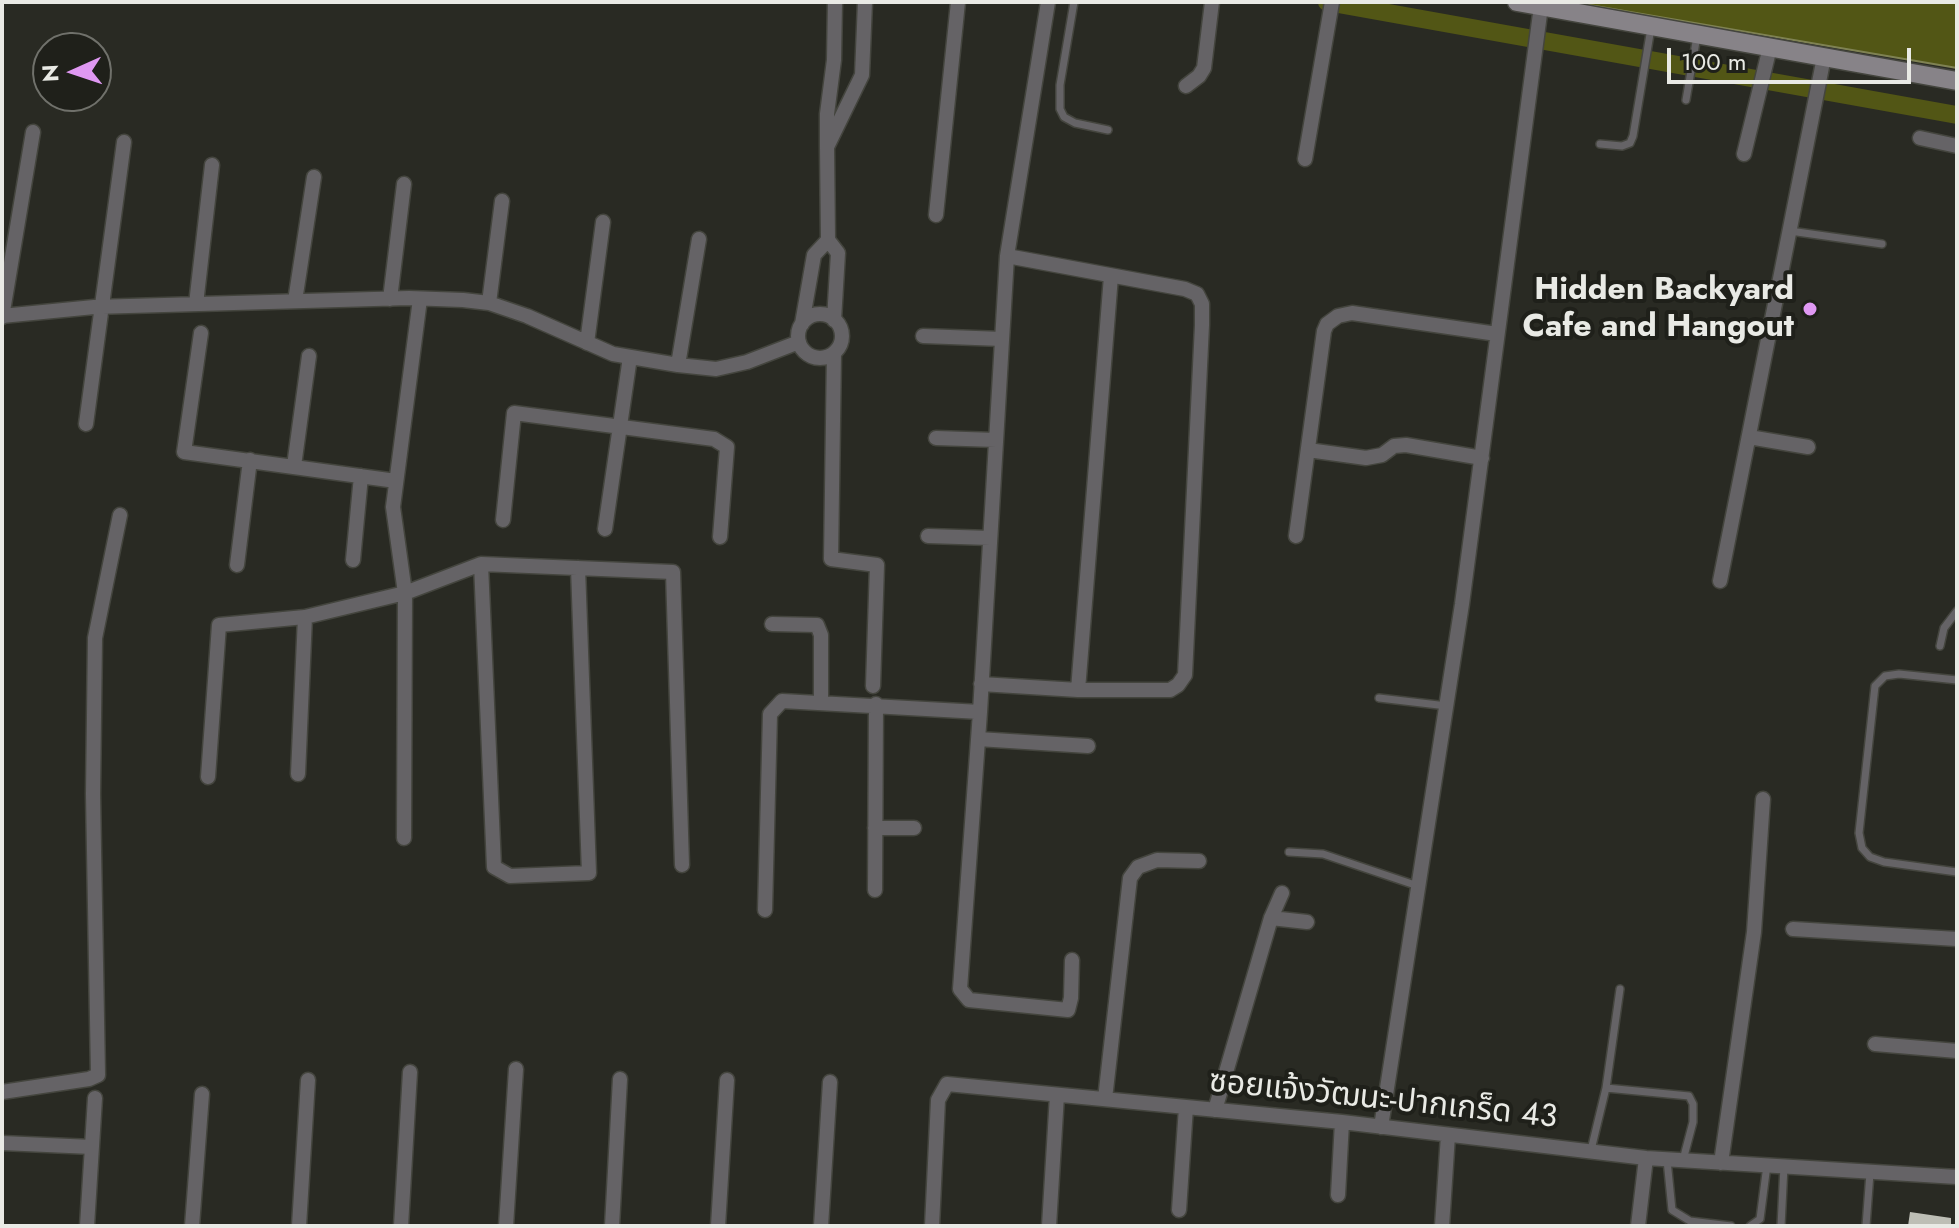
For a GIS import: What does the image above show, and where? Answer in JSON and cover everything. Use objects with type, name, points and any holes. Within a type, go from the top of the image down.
[{"type":"street","points":[[834,320],[838,253],[828,240],[827,114],[834,60],[835,2]]},
{"type":"street","points":[[827,147],[862,75],[865,2]]},
{"type":"street","points":[[936,215],[958,2]]},
{"type":"street","points":[[1048,2],[1007,256],[960,989],[969,1000],[1068,1010],[1072,960]]},
{"type":"street","points":[[1186,86],[1204,68],[1212,2]]},
{"type":"street","points":[[1517,2],[1540,15],[1650,34],[1697,34],[1768,56],[1957,81]]},
{"type":"street","points":[[1305,159],[1331,7]]},
{"type":"street","points":[[1381,1127],[1447,706],[1540,15]]},
{"type":"street","points":[[1744,154],[1768,56]]},
{"type":"street","points":[[1720,581],[1823,65]]},
{"type":"street","points":[[33,132],[2,316],[102,307],[420,299],[489,303],[527,316],[613,354],[678,365],[716,369],[747,362],[799,342]]},
{"type":"street","points":[[1920,138],[1957,146]]},
{"type":"street","points":[[86,424],[124,142]]},
{"type":"street","points":[[196,304],[212,165]]},
{"type":"street","points":[[295,301],[314,177]]},
{"type":"street","points":[[390,299],[404,184]]},
{"type":"street","points":[[489,303],[502,201]]},
{"type":"street","points":[[587,343],[603,222]]},
{"type":"street","points":[[678,365],[699,239]]},
{"type":"street","points":[[828,240],[814,255],[799,342],[813,357],[834,353]]},
{"type":"street","points":[[981,684],[1078,690],[1170,690],[1185,675],[1202,304],[1197,294],[1185,289],[1007,256]]},
{"type":"street","points":[[1078,690],[1111,276]]},
{"type":"street","points":[[404,838],[405,593],[393,507],[420,299]]},
{"type":"street","points":[[1296,536],[1327,324],[1338,316],[1352,313],[1497,334]]},
{"type":"street","points":[[802,324],[814,315],[828,316],[841,333],[834,353],[831,559],[877,565],[873,686]]},
{"type":"street","points":[[201,333],[184,452],[396,481]]},
{"type":"street","points":[[923,336],[1002,339]]},
{"type":"street","points":[[294,466],[309,356]]},
{"type":"street","points":[[605,529],[630,357]]},
{"type":"street","points":[[503,520],[514,413],[714,439],[727,447],[720,537]]},
{"type":"street","points":[[1749,437],[1808,447]]},
{"type":"street","points":[[936,438],[996,440]]},
{"type":"street","points":[[1308,450],[1366,458],[1382,455],[1394,446],[1406,445],[1482,458]]},
{"type":"street","points":[[237,565],[250,460]]},
{"type":"street","points":[[353,560],[361,476]]},
{"type":"street","points":[[2,1092],[98,1075],[93,794],[95,638],[120,515]]},
{"type":"street","points":[[928,536],[990,538]]},
{"type":"street","points":[[481,564],[494,867],[510,876],[589,873],[578,568]]},
{"type":"street","points":[[208,777],[219,625],[305,617],[405,593],[481,564],[673,572],[682,865]]},
{"type":"street","points":[[298,774],[305,617]]},
{"type":"street","points":[[772,624],[817,625],[821,635],[821,703]]},
{"type":"street","points":[[765,910],[770,714],[782,701],[980,712]]},
{"type":"street","points":[[875,890],[876,704]]},
{"type":"street","points":[[978,739],[1088,746]]},
{"type":"street","points":[[1721,1163],[1754,932],[1763,799]]},
{"type":"street","points":[[875,828],[914,828]]},
{"type":"street","points":[[1105,1099],[1130,878],[1138,867],[1157,860],[1199,861]]},
{"type":"street","points":[[1215,1110],[1271,918],[1282,893]]},
{"type":"street","points":[[1271,918],[1307,922]]},
{"type":"street","points":[[1793,929],[1957,939]]},
{"type":"street","points":[[1875,1044],[1957,1051]]},
{"type":"street","points":[[506,1226],[516,1069]]},
{"type":"street","points":[[401,1226],[410,1072]]},
{"type":"street","points":[[612,1226],[620,1079]]},
{"type":"street","points":[[299,1226],[308,1080]]},
{"type":"street","points":[[718,1226],[727,1080]]},
{"type":"street","points":[[821,1226],[830,1082]]},
{"type":"street","name":"ซอยแจ้งวัฒนะ-ปากเกร็ด 43","points":[[932,1226],[938,1100],[947,1084],[1342,1122],[1646,1158],[1957,1177]]},
{"type":"street","points":[[192,1226],[202,1094]]},
{"type":"street","points":[[1049,1226],[1057,1095]]},
{"type":"street","points":[[87,1226],[95,1098]]},
{"type":"street","points":[[1179,1210],[1186,1107]]},
{"type":"street","points":[[1338,1195],[1342,1122]]},
{"type":"street","points":[[1442,1226],[1448,1135]]},
{"type":"street","points":[[2,1143],[92,1147]]},
{"type":"street","points":[[1638,1226],[1646,1158]]},
{"type":"lane","points":[[1074,2],[1060,85],[1060,109],[1064,117],[1075,123],[1108,130]]},
{"type":"lane","points":[[1600,144],[1622,146],[1630,143],[1650,34]]},
{"type":"lane","points":[[1686,100],[1697,34]]},
{"type":"lane","points":[[1790,231],[1882,244]]},
{"type":"lane","points":[[1940,646],[1944,628],[1957,611]]},
{"type":"lane","points":[[1957,680],[1899,674],[1885,676],[1875,686],[1859,833],[1862,848],[1870,857],[1884,862],[1957,872]]},
{"type":"lane","points":[[1379,698],[1447,706]]},
{"type":"lane","points":[[1289,852],[1323,854],[1418,886]]},
{"type":"lane","points":[[1590,1152],[1606,1088],[1620,989]]},
{"type":"lane","points":[[1606,1088],[1689,1096],[1693,1104],[1693,1122],[1675,1160],[1672,1210],[1690,1221],[1731,1226]]},
{"type":"lane","points":[[1750,1226],[1760,1219],[1767,1165]]},
{"type":"lane","points":[[1781,1226],[1784,1166]]},
{"type":"lane","points":[[1866,1226],[1870,1173]]},
{"type":"shaded area","points":[[1572,2],[1957,2],[1957,68]]},
{"type":"building","points":[[1910,1212],[1951,1218],[1951,1226],[1908,1226]]},
{"type":"waterway","points":[[1327,2],[1957,115]]},
{"type":"place","name":"Hidden Backyard Cafe and Hangout","points":[[1810,309]]}]
